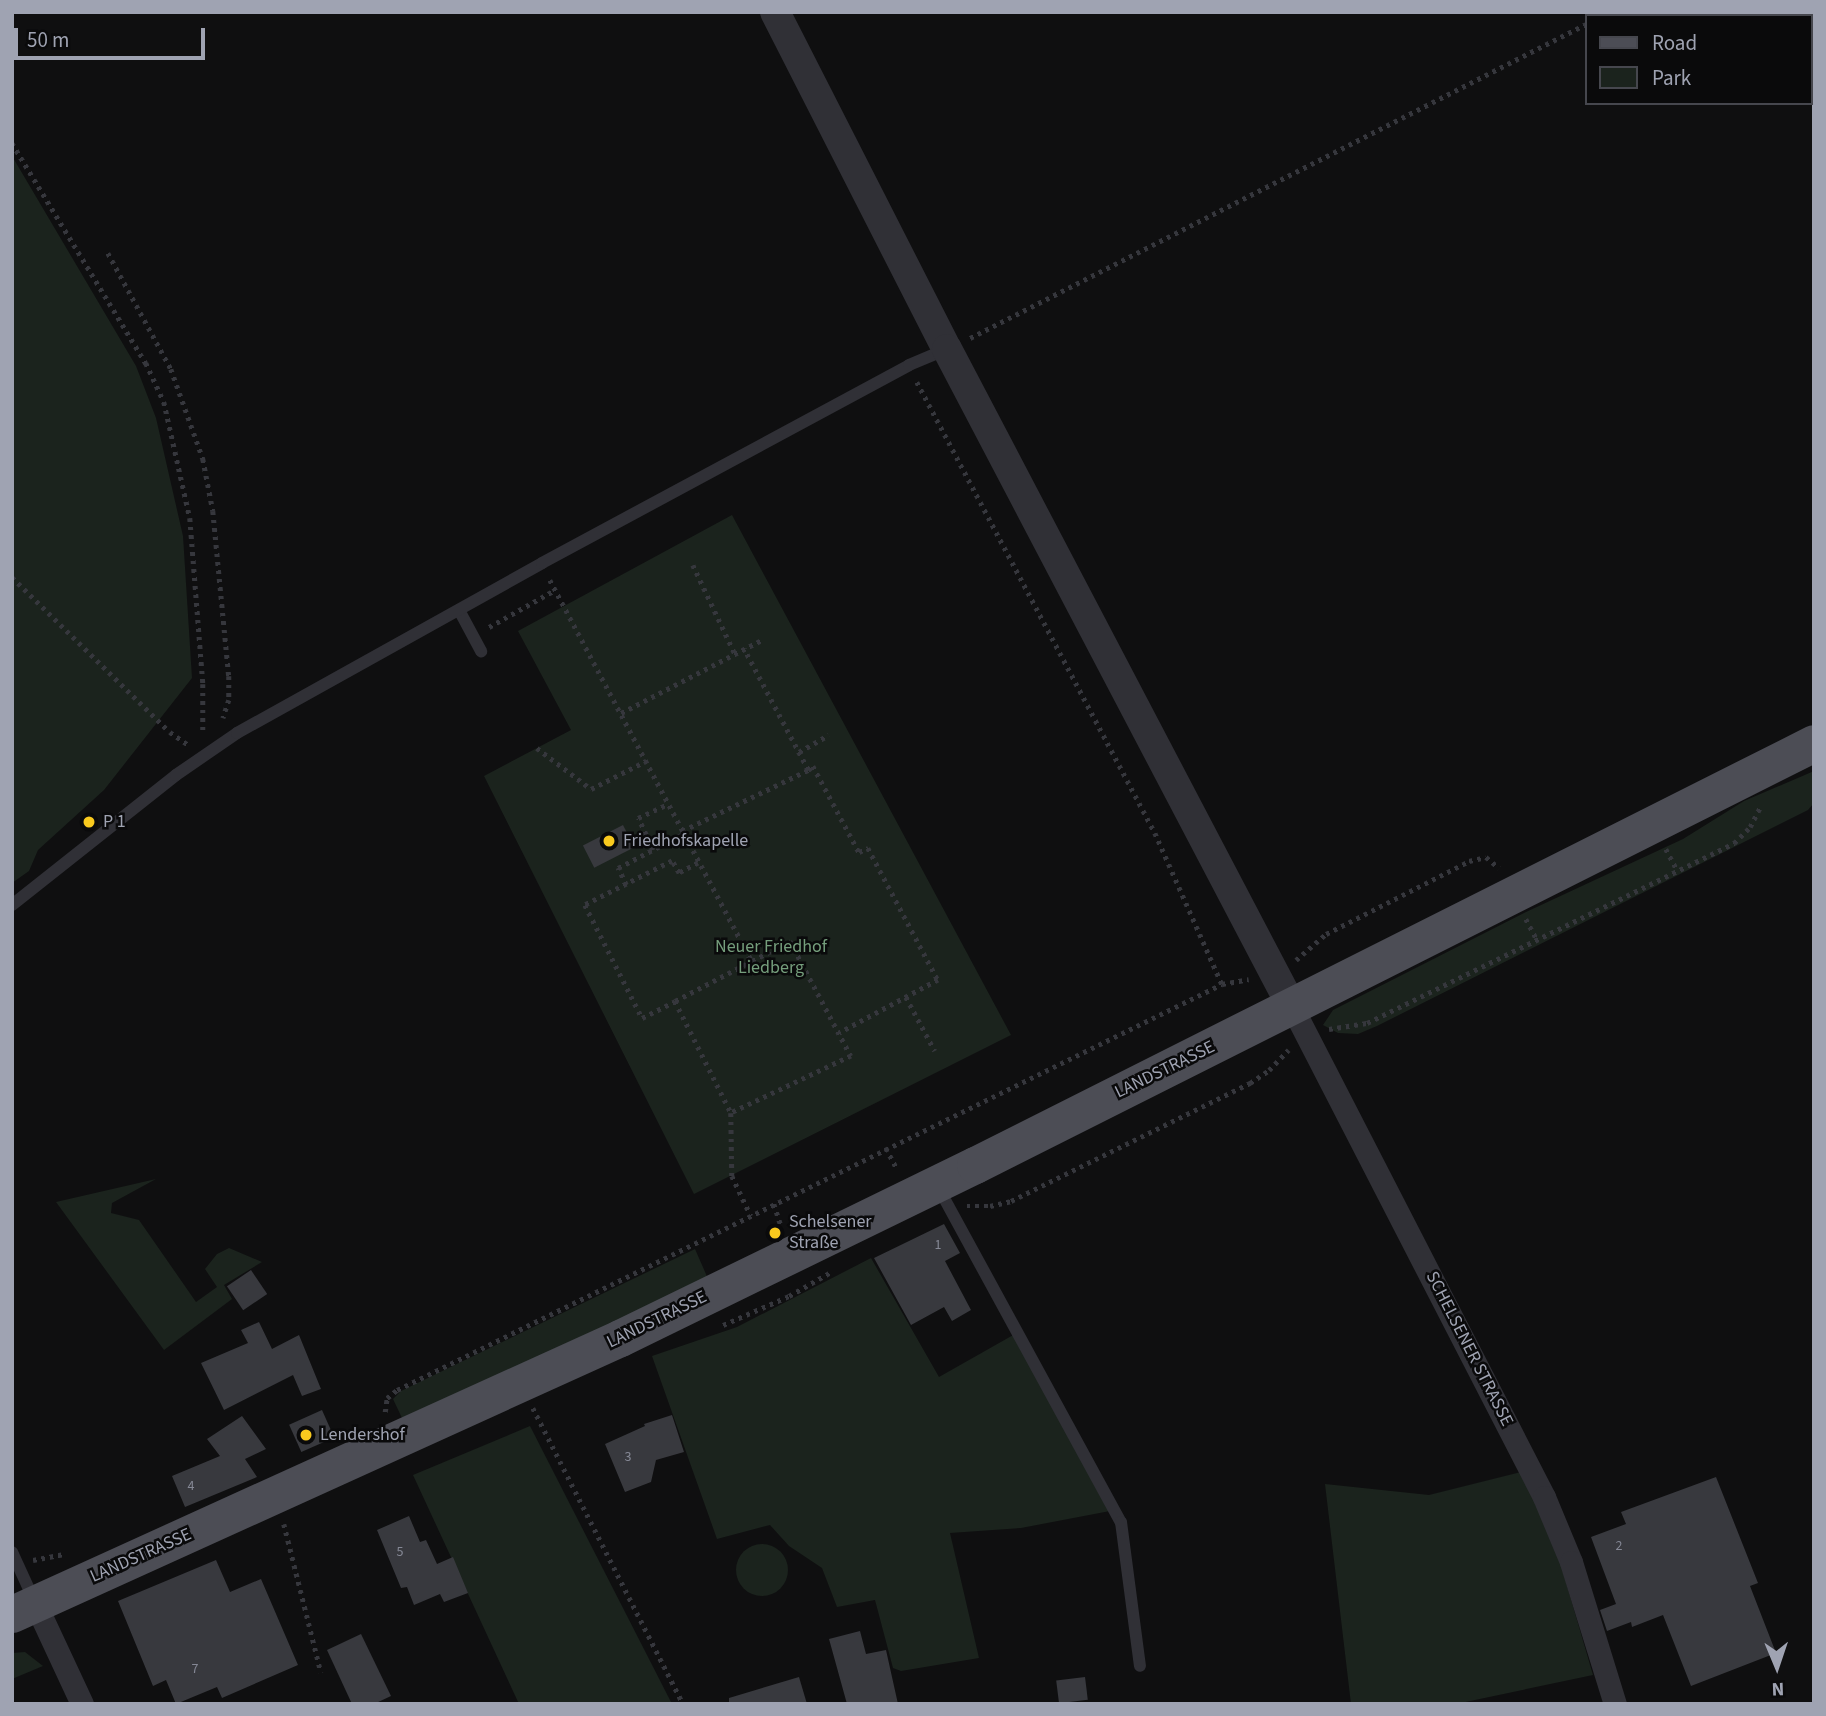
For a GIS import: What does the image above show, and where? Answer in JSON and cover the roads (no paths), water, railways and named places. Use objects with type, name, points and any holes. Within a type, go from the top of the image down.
[{"type":"main road","name":"LANDSTRASSE","points":[[24,1609],[522,1384],[936,1184],[1814,743]]},
{"type":"street","points":[[775,12],[947,349],[1292,1007]]},
{"type":"street","name":"SCHELSENER STRASSE","points":[[1292,1007],[1544,1497],[1574,1572],[1615,1704]]},
{"type":"street","points":[[24,1609],[82,1704]]},
{"type":"lane","points":[[12,905],[202,755],[237,733],[542,563],[909,365],[947,349]]},
{"type":"lane","points":[[459,610],[481,651]]},
{"type":"lane","points":[[936,1184],[1121,1522],[1128,1550],[1140,1666]]},
{"type":"lane","points":[[12,1552],[18,1565],[24,1609]]},
{"type":"place","name":"P 1","points":[[89,822]]},
{"type":"place","name":"Friedhofskapelle","points":[[609,841]]},
{"type":"place","name":"Schelsener Straße","points":[[775,1233]]},
{"type":"place","name":"Lendershof","points":[[306,1435]]},
{"type":"park label","name":"Neuer Friedhof Liedberg","points":[[771,958]]}]
